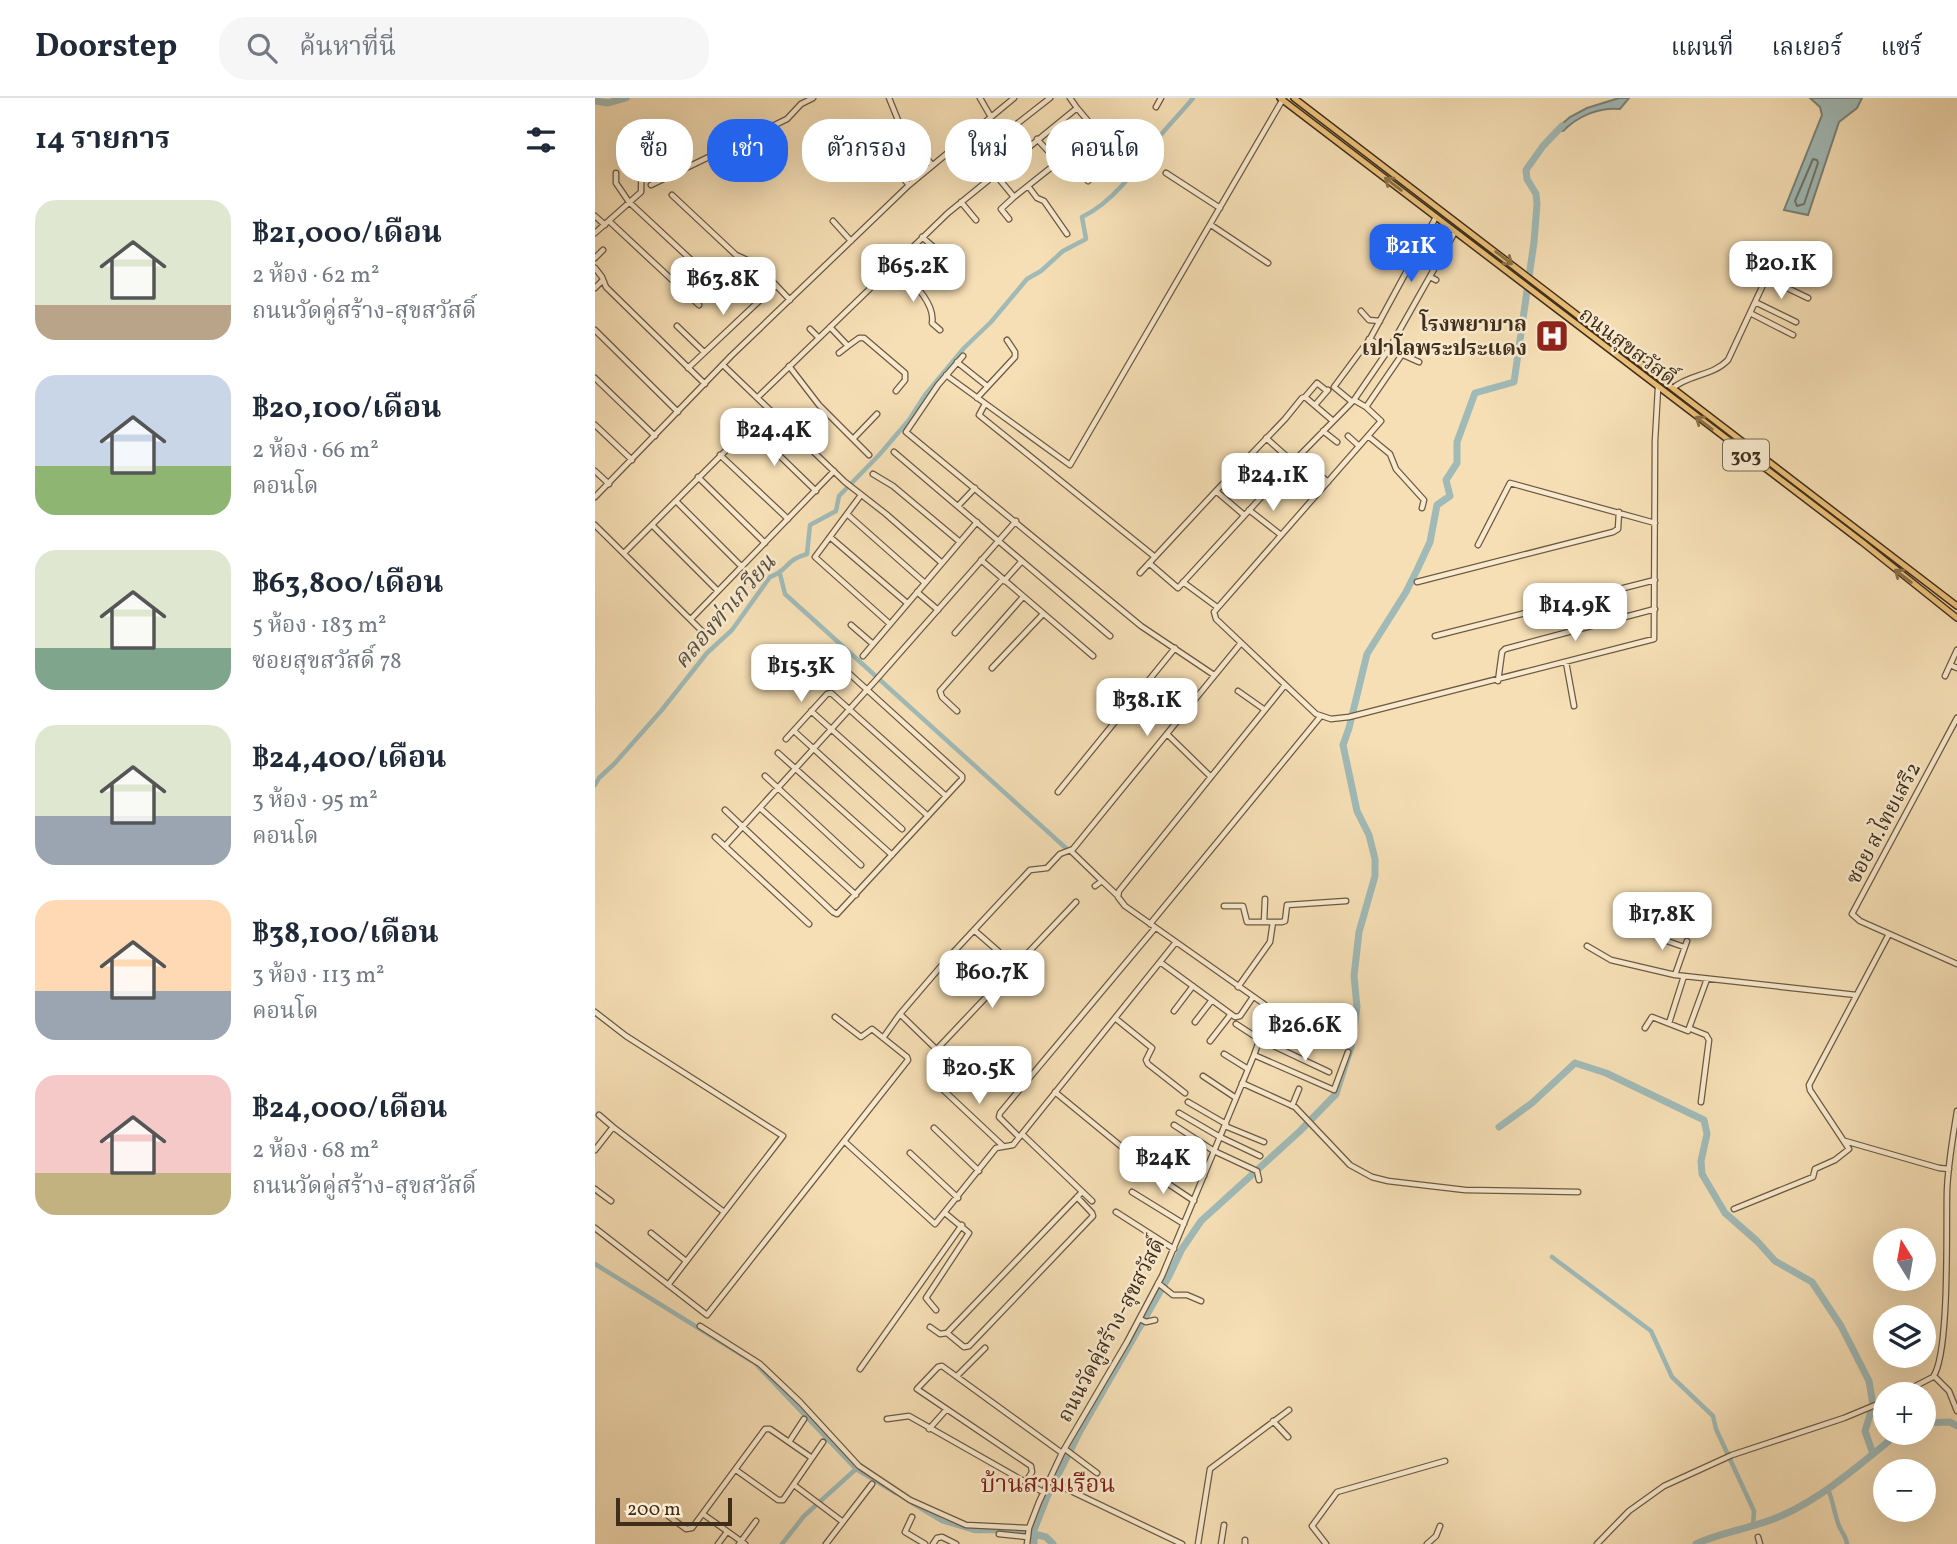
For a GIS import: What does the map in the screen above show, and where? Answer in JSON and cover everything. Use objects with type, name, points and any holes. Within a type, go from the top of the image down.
[{"type":"main road","name":"ถนนสุขสวัสดิ์","points":[[1294,98],[1957,606]]},
{"type":"main road","name":"ถนนสุขสวัสดิ์","points":[[1282,99],[1862,542],[1957,618]]},
{"type":"street","points":[[651,185],[787,119],[801,104],[813,98]]},
{"type":"street","points":[[889,98],[900,125],[932,165]]},
{"type":"street","points":[[980,98],[991,117]]},
{"type":"street","points":[[595,497],[723,365],[909,185],[1014,98]]},
{"type":"street","points":[[1024,119],[1050,98]]},
{"type":"street","points":[[1070,98],[1086,119]]},
{"type":"street","points":[[1156,107],[1161,98]]},
{"type":"street","points":[[946,375],[1070,465],[1282,99]]},
{"type":"street","points":[[1032,143],[1077,108]]},
{"type":"street","points":[[1037,139],[1046,149]]},
{"type":"street","points":[[1009,219],[1001,209],[1046,172]]},
{"type":"street","points":[[616,173],[615,181],[629,202],[731,297]]},
{"type":"street","points":[[1166,173],[1220,208]]},
{"type":"street","points":[[595,233],[641,192],[641,182]]},
{"type":"street","points":[[906,182],[909,185]]},
{"type":"street","points":[[758,397],[922,237],[985,182]]},
{"type":"street","points":[[1002,182],[1014,197]]},
{"type":"street","points":[[1028,186],[1037,198],[1044,201],[1067,234]]},
{"type":"street","points":[[672,195],[736,255],[756,264],[790,300]]},
{"type":"street","points":[[961,202],[976,220]]},
{"type":"street","points":[[595,216],[607,223],[699,305]]},
{"type":"street","points":[[1315,405],[1327,391],[1334,388],[1369,339],[1436,217]]},
{"type":"street","points":[[833,221],[851,241]]},
{"type":"street","points":[[1211,225],[1268,263]]},
{"type":"street","points":[[1172,594],[1352,401],[1389,349],[1455,232]]},
{"type":"street","points":[[922,237],[940,256],[946,258]]},
{"type":"street","points":[[595,258],[603,250]]},
{"type":"street","points":[[1673,388],[1680,382],[1723,365],[1728,360],[1777,255],[1820,273]]},
{"type":"street","points":[[895,264],[924,297],[933,315],[932,323],[940,330]]},
{"type":"street","points":[[595,268],[605,287],[705,384]]},
{"type":"street","points":[[1430,277],[1436,280]]},
{"type":"street","points":[[1766,278],[1808,298]]},
{"type":"street","points":[[595,288],[603,280]]},
{"type":"street","points":[[688,368],[776,285]]},
{"type":"street","points":[[1755,302],[1796,322]]},
{"type":"street","points":[[1361,311],[1370,320],[1380,321]]},
{"type":"street","points":[[1750,313],[1793,335]]},
{"type":"street","points":[[677,327],[704,352]]},
{"type":"street","points":[[830,327],[848,346]]},
{"type":"street","points":[[810,329],[819,338]]},
{"type":"street","points":[[595,330],[678,412]]},
{"type":"street","points":[[839,353],[859,338],[864,338],[905,373],[905,380],[896,391]]},
{"type":"street","points":[[1369,339],[1419,362]]},
{"type":"street","points":[[977,398],[1015,357],[1016,352],[1007,340]]},
{"type":"street","points":[[1367,407],[1401,354]]},
{"type":"street","points":[[963,356],[946,375],[906,432],[1161,641],[1214,675]]},
{"type":"street","points":[[957,362],[986,386]]},
{"type":"street","points":[[723,365],[845,482],[942,563]]},
{"type":"street","points":[[789,366],[820,405],[869,455]]},
{"type":"street","points":[[595,378],[655,436]]},
{"type":"street","points":[[1139,573],[1317,383],[1327,391]]},
{"type":"street","points":[[1334,388],[1352,401],[1367,407],[1381,421],[1214,612],[1216,619],[1285,685],[1320,717],[1331,719],[1359,715],[1498,681],[1654,639],[1658,388]]},
{"type":"street","points":[[1305,397],[1333,421]]},
{"type":"street","points":[[985,404],[979,415],[1155,557]]},
{"type":"street","points":[[624,553],[768,408]]},
{"type":"street","points":[[853,439],[877,414]]},
{"type":"street","points":[[595,425],[632,460]]},
{"type":"street","points":[[750,427],[816,491]]},
{"type":"street","points":[[1323,431],[1337,442]]},
{"type":"street","points":[[1348,436],[1359,446]]},
{"type":"street","points":[[1369,436],[1390,454],[1396,469],[1421,494],[1424,500],[1422,508]]},
{"type":"street","points":[[1266,438],[1293,462]]},
{"type":"street","points":[[894,452],[1110,636]]},
{"type":"street","points":[[720,455],[789,519]]},
{"type":"street","points":[[1298,457],[1328,482]]},
{"type":"street","points":[[595,471],[609,484]]},
{"type":"street","points":[[691,619],[834,471]]},
{"type":"street","points":[[873,474],[893,486],[960,542]]},
{"type":"street","points":[[698,477],[765,543]]},
{"type":"street","points":[[1478,545],[1510,482],[1655,523]]},
{"type":"street","points":[[958,506],[975,488]]},
{"type":"street","points":[[1216,491],[1244,515]]},
{"type":"street","points":[[861,495],[816,558],[890,624]]},
{"type":"street","points":[[676,501],[742,567]]},
{"type":"street","points":[[1249,510],[1281,536]]},
{"type":"street","points":[[1417,582],[1613,531],[1618,528],[1619,512]]},
{"type":"street","points":[[846,514],[925,583]]},
{"type":"street","points":[[725,846],[868,690],[1016,521]]},
{"type":"street","points":[[863,656],[977,522]]},
{"type":"street","points":[[595,525],[705,634]]},
{"type":"street","points":[[652,525],[717,591]]},
{"type":"street","points":[[830,537],[907,603]]},
{"type":"street","points":[[981,560],[1093,656]]},
{"type":"street","points":[[955,633],[1022,561]]},
{"type":"street","points":[[1149,563],[1178,588]]},
{"type":"street","points":[[1435,636],[1655,580]]},
{"type":"street","points":[[1183,582],[1217,607]]},
{"type":"street","points":[[917,592],[938,610]]},
{"type":"street","points":[[957,710],[941,697],[940,691],[1023,597]]},
{"type":"street","points":[[1498,681],[1502,652],[1505,649],[1655,609]]},
{"type":"street","points":[[992,668],[1043,614]]},
{"type":"street","points":[[851,625],[873,644]]},
{"type":"street","points":[[883,1038],[900,1014],[1030,870],[1047,868],[1060,854],[1071,851],[1241,643]]},
{"type":"street","points":[[1058,792],[1175,648]]},
{"type":"street","points":[[1945,676],[1957,650]]},
{"type":"street","points":[[725,810],[833,912],[840,912],[963,776],[831,657]]},
{"type":"street","points":[[1566,663],[1574,705]]},
{"type":"street","points":[[1950,665],[1957,668]]},
{"type":"street","points":[[1118,897],[1119,891],[1285,685]]},
{"type":"street","points":[[1145,687],[1159,698]]},
{"type":"street","points":[[1238,691],[1265,710]]},
{"type":"street","points":[[786,739],[828,693],[850,709],[946,796]]},
{"type":"street","points":[[811,711],[928,817]]},
{"type":"street","points":[[1092,1201],[999,1117],[1000,1113],[1320,717]]},
{"type":"street","name":"ซอย ส.ไทยเสรี2","points":[[1957,718],[1853,911],[1853,916],[1860,921],[1957,964]]},
{"type":"street","points":[[794,731],[902,830]]},
{"type":"street","points":[[1167,734],[1211,777]]},
{"type":"street","points":[[778,753],[892,855]]},
{"type":"street","points":[[765,776],[861,865]]},
{"type":"street","points":[[760,808],[856,895]]},
{"type":"street","points":[[715,837],[809,924]]},
{"type":"street","points":[[1071,851],[1125,906],[1253,997],[1239,1017],[1231,1014],[1160,962]]},
{"type":"street","points":[[1094,886],[1102,881]]},
{"type":"street","points":[[1264,922],[1265,899]]},
{"type":"street","points":[[1224,906],[1243,906],[1246,922],[1273,922],[1285,921],[1287,905],[1346,901]]},
{"type":"street","points":[[900,1014],[935,1048],[940,1047],[1076,902]]},
{"type":"street","points":[[1238,987],[1270,942],[1273,922]]},
{"type":"street","points":[[974,930],[998,951]]},
{"type":"street","points":[[1657,932],[1667,940],[1684,947]]},
{"type":"street","points":[[1734,1209],[1813,1177],[1815,1169],[1835,1160],[1849,1149],[1809,1085],[1889,933]]},
{"type":"street","points":[[1675,975],[1687,941]]},
{"type":"street","points":[[845,1141],[935,1224],[996,1148],[1010,1147],[1021,1136],[1176,942]]},
{"type":"street","points":[[1587,946],[1611,960],[1675,975],[1856,995]]},
{"type":"street","points":[[1668,1023],[1684,976]]},
{"type":"street","points":[[1691,1029],[1707,979]]},
{"type":"street","points":[[1174,1011],[1193,986]]},
{"type":"street","name":"ถนนวัดคู่สร้าง-สุขสวัสดิ์","points":[[1027,1544],[1028,1532],[1043,1492],[1053,1483],[1067,1452],[1162,1285],[1269,1011],[1267,1006],[1253,997]]},
{"type":"street","points":[[1195,1022],[1212,1000]]},
{"type":"street","points":[[595,1012],[626,1037],[782,1135],[782,1139],[668,1285]]},
{"type":"street","points":[[1210,1041],[1231,1014]]},
{"type":"street","points":[[595,1228],[707,1315],[908,1060],[871,1028],[860,1036],[835,1017]]},
{"type":"street","points":[[1645,1028],[1650,1017],[1706,1035],[1709,1041],[1700,1102]]},
{"type":"street","points":[[1115,1018],[1152,1048],[1146,1060],[1148,1064],[1185,1093]]},
{"type":"street","points":[[1236,1024],[1259,1040],[1329,1072]]},
{"type":"street","points":[[1254,1055],[1334,1090],[1347,1052]]},
{"type":"street","points":[[1224,1054],[1248,1069]]},
{"type":"street","points":[[1203,1076],[1236,1098]]},
{"type":"street","points":[[1242,1083],[1292,1105],[1350,1165],[1378,1178],[1465,1190],[1578,1192]]},
{"type":"street","points":[[938,1085],[1003,1147]]},
{"type":"street","points":[[1292,1105],[1299,1089]]},
{"type":"street","points":[[1055,1092],[1128,1152]]},
{"type":"street","points":[[1188,1102],[1225,1125],[1264,1142]]},
{"type":"street","points":[[1923,1382],[1934,1376],[1943,1344],[1949,1169],[1957,1111]]},
{"type":"street","points":[[1179,1113],[1260,1156]]},
{"type":"street","points":[[599,1115],[724,1212]]},
{"type":"street","points":[[1174,1125],[1214,1151],[1256,1170],[1259,1180]]},
{"type":"street","points":[[595,1150],[613,1127]]},
{"type":"street","points":[[934,1128],[979,1171]]},
{"type":"street","points":[[1844,1141],[1949,1169]]},
{"type":"street","points":[[1162,1149],[1204,1176]]},
{"type":"street","points":[[910,1153],[958,1198]]},
{"type":"street","points":[[1146,1169],[1194,1201]]},
{"type":"street","points":[[595,1189],[611,1201]]},
{"type":"street","points":[[930,1327],[940,1334],[947,1333],[1082,1192]]},
{"type":"street","points":[[1132,1192],[1184,1224]]},
{"type":"street","points":[[947,1333],[964,1347],[969,1346],[1026,1287],[1093,1216],[1077,1197]]},
{"type":"street","points":[[1116,1212],[1174,1249]]},
{"type":"street","points":[[936,1310],[926,1298],[969,1233],[945,1213]]},
{"type":"street","points":[[860,1369],[962,1225]]},
{"type":"street","points":[[651,1233],[686,1261]]},
{"type":"street","points":[[1162,1285],[1173,1295],[1187,1295],[1201,1301]]},
{"type":"street","points":[[1143,1320],[1155,1320]]},
{"type":"street","points":[[700,1325],[760,1364],[860,1466],[910,1500],[958,1523],[1028,1532]]},
{"type":"street","points":[[957,1376],[985,1348]]},
{"type":"street","points":[[1026,1482],[1032,1472],[1031,1466],[917,1389],[940,1366],[1097,1473]]},
{"type":"street","points":[[1934,1376],[1949,1391],[1957,1411]]},
{"type":"street","points":[[1597,1544],[1622,1517],[1664,1486],[1732,1455],[1873,1405]]},
{"type":"street","points":[[929,1429],[946,1410]]},
{"type":"street","points":[[1198,1544],[1210,1469],[1289,1410]]},
{"type":"street","points":[[887,1419],[906,1415],[1043,1492]]},
{"type":"street","points":[[789,1442],[804,1419]]},
{"type":"street","points":[[1273,1421],[1289,1437]]},
{"type":"street","points":[[667,1515],[688,1530],[703,1514],[765,1429],[770,1429],[812,1458]]},
{"type":"street","points":[[736,1470],[780,1501],[785,1498],[823,1442]]},
{"type":"street","points":[[1326,1544],[1312,1526],[1337,1492],[1445,1461]]},
{"type":"street","points":[[1053,1483],[1170,1541],[1182,1544]]},
{"type":"street","points":[[826,1544],[872,1484]]},
{"type":"street","points":[[794,1485],[843,1522]]},
{"type":"street","points":[[703,1514],[742,1543],[756,1521]]},
{"type":"street","points":[[912,1517],[905,1532],[925,1544]]},
{"type":"street","points":[[1221,1544],[1224,1525]]},
{"type":"street","points":[[1427,1544],[1440,1529]]},
{"type":"street","points":[[718,1544],[727,1532]]},
{"type":"street","points":[[999,1534],[1028,1532]]},
{"type":"street","points":[[933,1544],[942,1536],[956,1544]]},
{"type":"street","points":[[1758,1537],[1760,1544]]},
{"type":"water","points":[[1619,98],[1629,98],[1620,109],[1597,111],[1575,121],[1563,131],[1555,130],[1570,117],[1587,108]]},
{"type":"water","points":[[1810,98],[1862,98],[1857,108],[1839,122],[1808,215],[1784,210],[1822,115],[1820,107]]},
{"type":"waterway","points":[[595,101],[608,103],[626,98]]},
{"type":"waterway","name":"คลองท่าเกวียน","points":[[595,785],[661,711],[707,653],[732,630],[770,577],[794,559],[807,554],[810,525],[836,511],[839,496],[909,420],[925,395],[964,348],[991,322],[1027,279],[1041,271],[1063,251],[1086,239],[1082,217],[1094,211],[1115,193],[1193,98]]},
{"type":"waterway","points":[[1034,1544],[1034,1530],[1047,1497],[1080,1431],[1182,1249],[1201,1221],[1300,1131],[1336,1094],[1351,1047],[1357,1007],[1354,976],[1359,932],[1375,876],[1375,859],[1369,835],[1357,811],[1343,745],[1367,654],[1417,570],[1430,542],[1437,505],[1450,496],[1446,480],[1457,463],[1457,442],[1475,393],[1514,382],[1537,204],[1536,194],[1527,179],[1526,170],[1562,126]]},
{"type":"waterway","points":[[780,574],[785,594],[1068,850]]},
{"type":"waterway","points":[[1499,1127],[1532,1103],[1575,1063],[1606,1073],[1704,1120],[1707,1134],[1701,1161],[1702,1174],[1725,1213],[1775,1261],[1812,1282],[1841,1326],[1869,1381],[1873,1405],[1865,1431],[1873,1454]]},
{"type":"waterway","points":[[1552,1257],[1651,1331],[1672,1377],[1713,1416],[1716,1429],[1754,1511],[1753,1526]]},
{"type":"waterway","points":[[595,1264],[755,1363],[856,1469],[896,1493]]},
{"type":"waterway","points":[[1936,1423],[1950,1422],[1957,1426]]},
{"type":"waterway","points":[[1696,1544],[1772,1519],[1799,1507],[1844,1477],[1884,1445]]},
{"type":"waterway","points":[[782,1544],[804,1516],[856,1469]]},
{"type":"waterway","points":[[1828,1489],[1847,1544]]},
{"type":"waterway","points":[[912,1503],[942,1521],[975,1531],[1034,1534]]},
{"type":"waterway","points":[[1034,1534],[1046,1537],[1053,1544]]},
{"type":"place","name":"โรงพยาบาล เปาโลพระประแดง","points":[[1552,336]]},
{"type":"district","name":"บ้านสามเรือน","points":[[1048,1484]]}]
